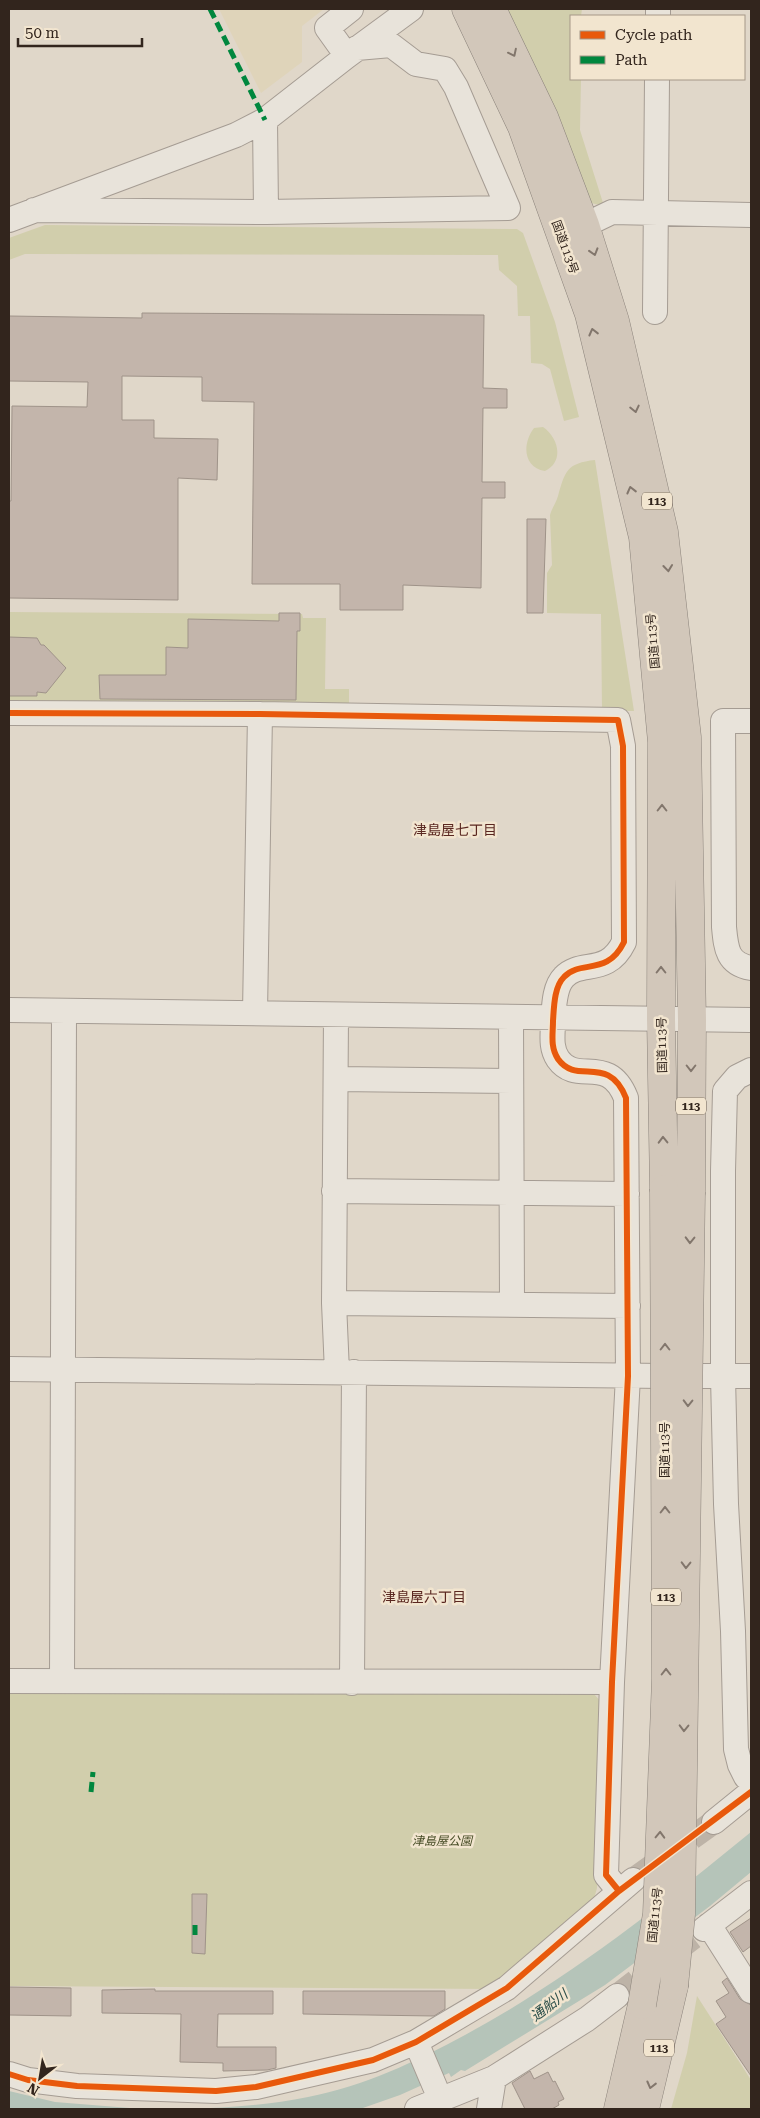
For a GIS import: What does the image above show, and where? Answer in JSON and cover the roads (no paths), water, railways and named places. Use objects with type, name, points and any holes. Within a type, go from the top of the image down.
[{"type":"highway","name":"国道113号","points":[[466,9],[522,127],[589,314],[643,537],[662,742],[661,1019],[664,1189],[677,1376],[681,1914],[674,1986],[645,2109]]},
{"type":"highway","name":"国道113号","points":[[492,9],[544,117],[585,225],[615,321],[664,532],[686,737],[692,1020],[691,1192],[677,1376],[657,1914],[630,2000],[618,2109]]},
{"type":"street","points":[[351,9],[327,28],[352,52]]},
{"type":"street","points":[[9,220],[236,135],[265,120],[411,9]]},
{"type":"street","points":[[34,210],[266,212],[508,208],[456,88],[445,69],[416,64],[391,45],[352,52]]},
{"type":"street","points":[[655,312],[657,80]]},
{"type":"street","points":[[265,120],[266,212]]},
{"type":"street","points":[[585,225],[612,212],[751,215]]},
{"type":"street","points":[[9,713],[260,714],[618,720],[623,746],[624,942],[618,953],[606,962],[574,970],[563,977],[556,993],[552,1042],[559,1060],[566,1067],[577,1071],[601,1071],[614,1079],[622,1088],[626,1098],[628,1306],[628,1376],[612,1682],[606,1875],[626,1886],[507,1988],[416,2042],[373,2060],[256,2087],[216,2091],[77,2086],[28,2080],[9,2074]]},
{"type":"street","points":[[255,1013],[260,714]]},
{"type":"street","points":[[751,720],[723,720],[724,927],[726,946],[732,960],[741,966],[751,968]]},
{"type":"street","points":[[9,1010],[751,1020]]},
{"type":"street","points":[[62,1681],[64,1010]]},
{"type":"street","points":[[336,1015],[334,1303],[345,1372],[352,1683]]},
{"type":"street","points":[[511,1017],[512,1303]]},
{"type":"street","points":[[751,1070],[737,1077],[725,1090],[723,1171],[723,1377],[736,1749],[746,1778],[751,1779]]},
{"type":"street","points":[[337,1080],[512,1081]]},
{"type":"street","points":[[334,1192],[627,1194]]},
{"type":"street","points":[[334,1303],[512,1303],[628,1306]]},
{"type":"street","points":[[9,1370],[751,1376]]},
{"type":"street","points":[[9,1681],[612,1682]]},
{"type":"street","points":[[714,1822],[751,1792]]},
{"type":"street","points":[[751,1893],[707,1927],[751,1991]]},
{"type":"street","points":[[417,2109],[494,2078],[587,2018],[630,2000]]},
{"type":"street","points":[[416,2042],[441,2100]]},
{"type":"street","points":[[489,2109],[494,2078]]},
{"type":"water","name":"通船川","points":[[751,1832],[751,1872],[710,1906],[605,1985],[465,2071],[461,2070],[451,2077],[449,2073],[400,2095],[360,2109],[188,2109],[263,2104],[329,2092],[369,2080],[427,2055],[504,2013],[541,1990],[648,1914]]},
{"type":"water","points":[[9,2091],[55,2102],[142,2109],[9,2109]]},
{"type":"tunnel","points":[[633,1880],[714,1822]]},
{"type":"tunnel","points":[[617,1996],[704,1929]]},
{"type":"district","name":"津島屋七丁目","points":[[455,830]]},
{"type":"district","name":"津島屋六丁目","points":[[424,1597]]},
{"type":"park label","name":"津島屋公園","points":[[442,1841]]}]
